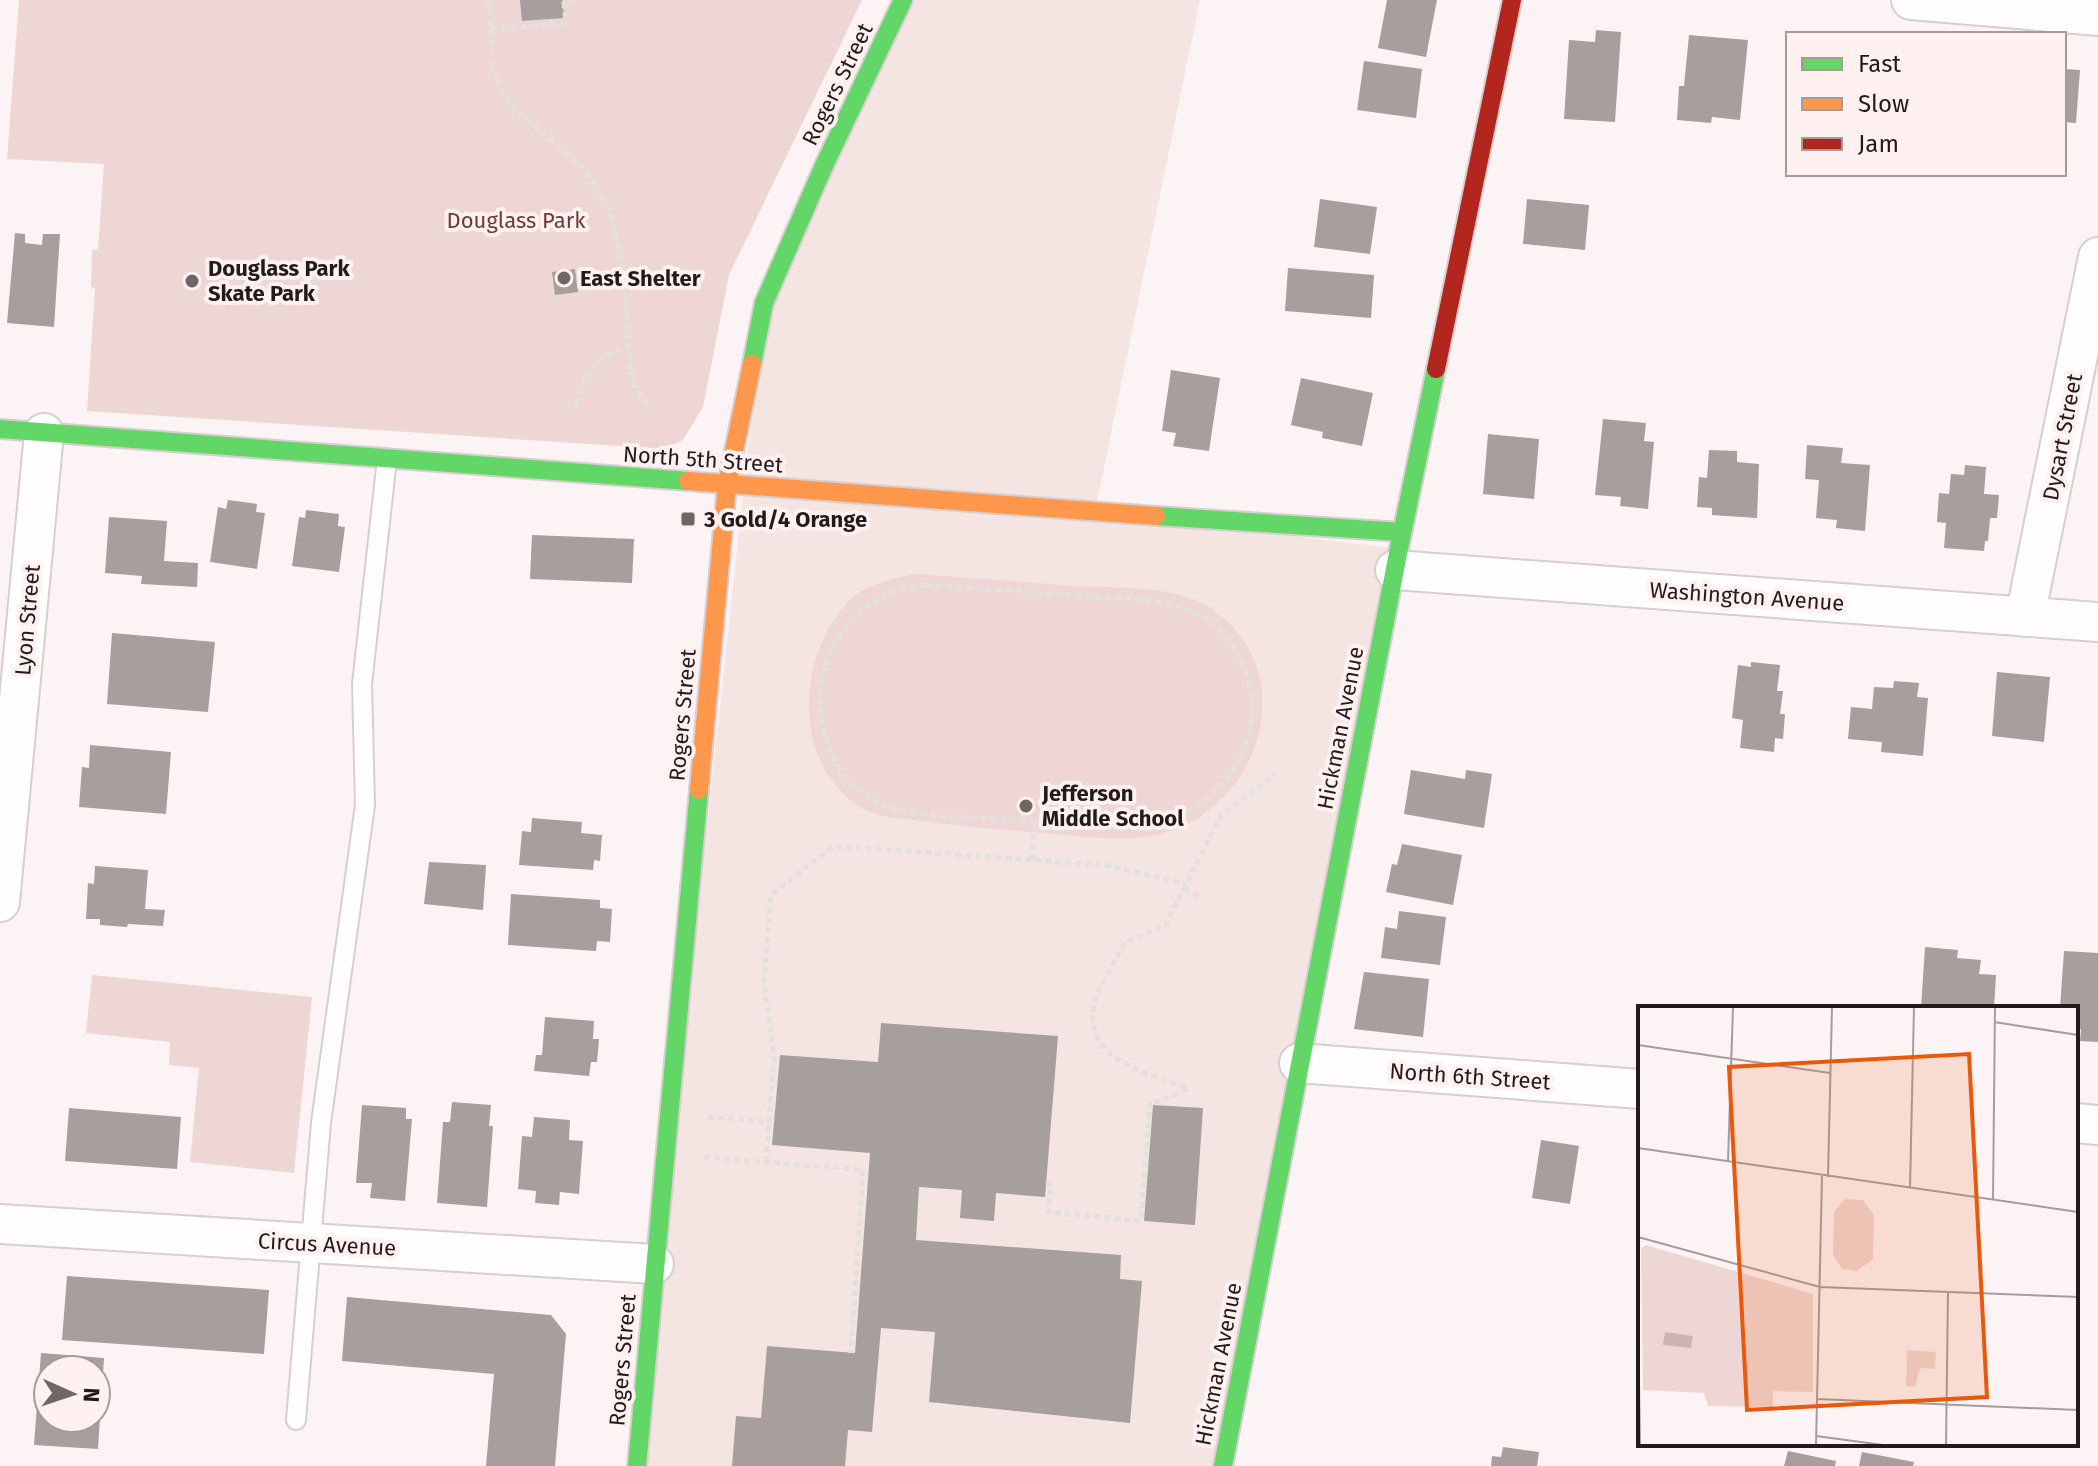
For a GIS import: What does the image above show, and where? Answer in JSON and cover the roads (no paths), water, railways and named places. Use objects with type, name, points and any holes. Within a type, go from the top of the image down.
[{"type":"street","name":"Rogers Street","points":[[637,1466],[727,485],[764,303],[823,168],[903,0]]},
{"type":"street","name":"Hickman Avenue","points":[[1223,1466],[1402,532],[1512,0]]},
{"type":"street","points":[[1911,0],[2098,16]]},
{"type":"street","name":"Dysart Street","points":[[2025,617],[2098,257]]},
{"type":"street","name":"North 5th Street","points":[[0,429],[727,485],[1402,532]]},
{"type":"street","name":"Lyon Street","points":[[0,902],[44,433]]},
{"type":"street","name":"Washington Avenue","points":[[1395,570],[2098,622]]},
{"type":"street","name":"North 6th Street","points":[[1299,1063],[1638,1089]]},
{"type":"street","points":[[2078,1123],[2098,1125]]},
{"type":"street","name":"Circus Avenue","points":[[0,1224],[654,1264]]},
{"type":"lane","points":[[296,1420],[321,1123],[365,805],[362,684],[387,459]]},
{"type":"place","name":"East Shelter","points":[[564,278]]},
{"type":"place","name":"Douglass Park Skate Park","points":[[192,281]]},
{"type":"place","name":"3 Gold/4 Orange","points":[[688,519]]},
{"type":"place","name":"Jefferson Middle School","points":[[1026,806]]},
{"type":"park label","name":"Douglass Park","points":[[516,220]]}]
